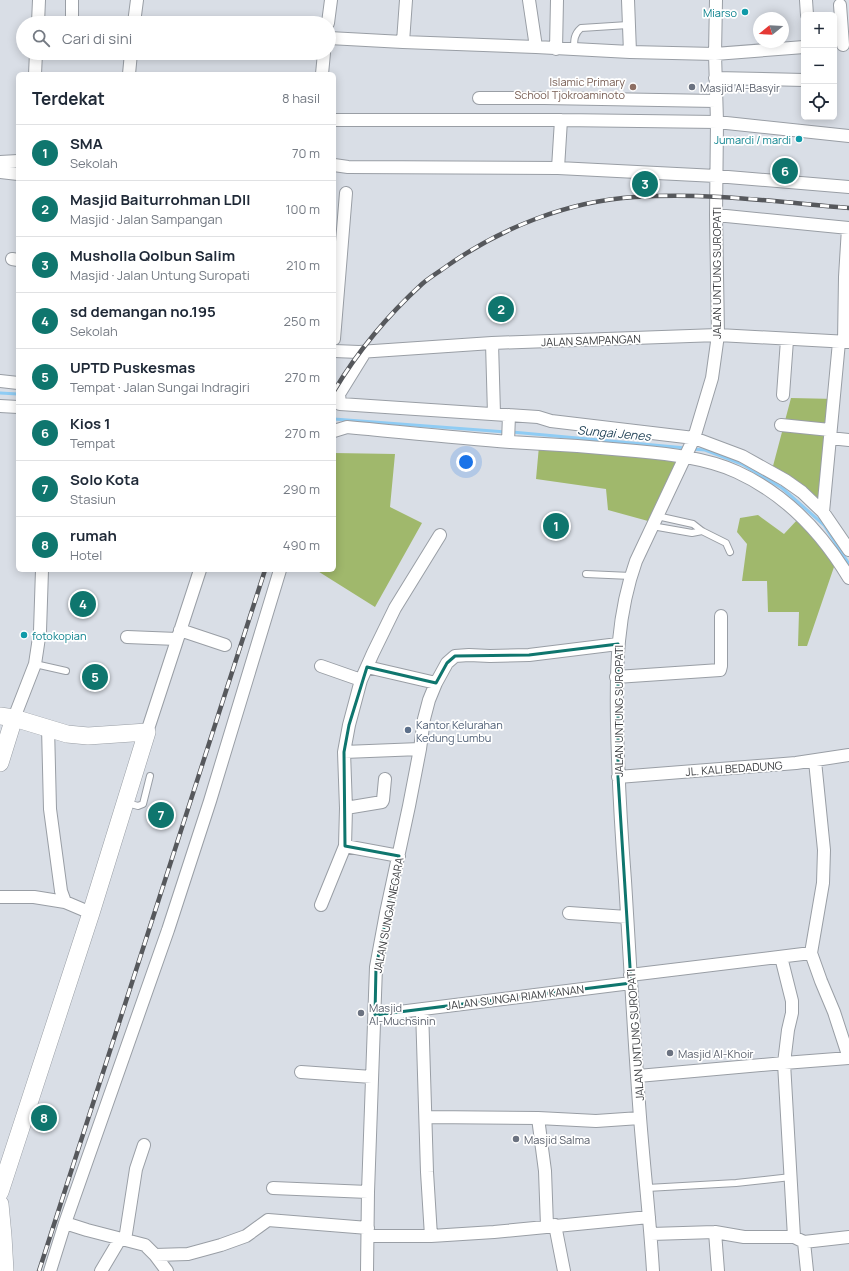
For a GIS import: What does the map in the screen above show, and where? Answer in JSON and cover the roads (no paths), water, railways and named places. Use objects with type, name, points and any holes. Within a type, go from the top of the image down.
[{"type":"street","points":[[38,16],[39,0]]},
{"type":"street","points":[[72,0],[72,16]]},
{"type":"street","points":[[135,16],[137,0]]},
{"type":"street","points":[[329,16],[331,0]]},
{"type":"street","points":[[403,42],[406,0]]},
{"type":"street","points":[[529,0],[536,46]]},
{"type":"street","points":[[556,48],[557,0]]},
{"type":"street","points":[[628,0],[630,52]]},
{"type":"street","name":"JALAN UNTUNG SUROPATI","points":[[653,1271],[630,979],[618,777],[616,677],[618,644],[626,593],[631,576],[636,561],[693,439],[712,378],[718,336],[715,78],[716,0]]},
{"type":"street","points":[[806,0],[807,12]]},
{"type":"street","points":[[840,5],[842,45]]},
{"type":"street","points":[[336,38],[536,46],[630,52],[715,54],[801,47]]},
{"type":"street","points":[[35,72],[36,60]]},
{"type":"street","points":[[129,72],[130,60]]},
{"type":"street","points":[[322,72],[323,60]]},
{"type":"street","points":[[715,78],[801,80]]},
{"type":"street","points":[[479,98],[716,101]]},
{"type":"street","points":[[336,120],[716,122],[849,136]]},
{"type":"street","points":[[558,168],[561,120]]},
{"type":"street","points":[[0,162],[16,161]]},
{"type":"street","points":[[336,165],[348,167],[558,168],[716,176],[849,187]]},
{"type":"street","points":[[0,172],[16,174]]},
{"type":"street","points":[[336,314],[346,192]]},
{"type":"street","points":[[716,215],[848,228],[844,342],[830,434],[823,512]]},
{"type":"street","name":"JALAN SAMPANGAN","points":[[336,351],[365,352],[492,343],[718,336],[844,342]]},
{"type":"street","points":[[783,395],[787,340]]},
{"type":"street","points":[[492,343],[494,414],[508,430]]},
{"type":"street","points":[[365,352],[339,394],[340,404],[494,414]]},
{"type":"street","points":[[0,381],[16,382]]},
{"type":"street","points":[[0,406],[16,407]]},
{"type":"street","points":[[508,430],[538,418],[693,439],[742,456],[785,480],[802,492],[823,512],[849,550]]},
{"type":"street","points":[[781,425],[830,434],[849,440]]},
{"type":"street","points":[[336,430],[347,427],[508,430],[594,447],[686,456],[735,471],[757,482],[777,496],[796,511],[822,539],[849,578]]},
{"type":"street","points":[[321,905],[344,846],[346,808],[344,752],[349,725],[361,680],[395,608],[440,535]]},
{"type":"street","points":[[0,763],[7,717],[35,664],[40,631],[42,572]]},
{"type":"street","points":[[0,1192],[91,913],[199,572]]},
{"type":"street","points":[[50,1271],[65,1223],[182,887],[210,801],[279,572]]},
{"type":"street","points":[[616,677],[720,670],[720,616]]},
{"type":"street","points":[[127,637],[179,635],[225,645]]},
{"type":"street","name":"JALAN SUNGAI NEGARA","points":[[367,1271],[368,1192],[377,962],[420,749],[424,719],[429,700],[447,663],[455,656],[529,655],[618,644]]},
{"type":"street","points":[[321,666],[361,680]]},
{"type":"street","points":[[367,667],[436,683]]},
{"type":"street","points":[[7,717],[48,727],[67,734],[88,736],[148,732]]},
{"type":"street","points":[[48,727],[50,809],[58,877],[65,902]]},
{"type":"street","points":[[124,734],[142,753]]},
{"type":"street","points":[[344,752],[420,749]]},
{"type":"street","name":"JL. KALI BEDADUNG","points":[[618,777],[815,761],[849,755]]},
{"type":"street","points":[[638,1076],[784,1062],[849,1058],[834,1012],[811,953],[823,883],[824,850],[815,761]]},
{"type":"street","points":[[346,808],[382,802],[385,778]]},
{"type":"street","points":[[344,846],[399,856]]},
{"type":"street","points":[[0,897],[34,896],[65,902],[91,913]]},
{"type":"street","points":[[569,913],[627,917]]},
{"type":"street","name":"JALAN SUNGAI RIAM KANAN","points":[[375,1015],[811,953]]},
{"type":"street","points":[[782,957],[792,1001],[784,1062],[791,1177],[799,1239],[807,1271]]},
{"type":"street","points":[[422,1009],[427,1172],[431,1236]]},
{"type":"street","points":[[302,1072],[372,1078]]},
{"type":"street","points":[[426,1117],[538,1118],[596,1121],[640,1118]]},
{"type":"street","points":[[538,1118],[551,1226],[564,1271]]},
{"type":"street","points":[[101,1271],[123,1240],[136,1168],[144,1145]]},
{"type":"street","points":[[273,1188],[368,1192]]},
{"type":"street","points":[[0,1204],[5,1271]]},
{"type":"street","points":[[155,1255],[188,1254],[221,1245],[246,1236],[268,1220],[368,1232],[431,1236],[494,1232],[649,1217]]},
{"type":"street","points":[[65,1223],[145,1245],[167,1271]]},
{"type":"street","points":[[715,1232],[718,1271]]},
{"type":"street","points":[[651,1234],[715,1232],[744,1237],[799,1239],[849,1237]]},
{"type":"lane","points":[[574,49],[576,32],[581,28],[628,25]]},
{"type":"lane","points":[[655,521],[692,533],[702,531]]},
{"type":"lane","points":[[655,521],[693,524],[702,531],[726,543],[730,552]]},
{"type":"lane","points":[[586,574],[631,576]]},
{"type":"lane","points":[[35,664],[66,671]]},
{"type":"lane","points":[[125,803],[138,806],[143,804],[150,776]]},
{"type":"lane","points":[[647,1188],[736,1183],[791,1177]]},
{"type":"waterway","name":"Sungai Jenes","points":[[0,393],[16,394]]},
{"type":"waterway","name":"Sungai Jenes","points":[[336,419],[506,432]]},
{"type":"waterway","name":"Sungai Jenes","points":[[512,432],[686,448]]},
{"type":"waterway","name":"Sungai Jenes","points":[[693,449],[705,450],[742,464],[782,488],[824,525],[849,564]]},
{"type":"railway","points":[[336,388],[374,334],[397,308],[422,284],[468,252],[536,219],[585,204],[635,197],[662,196],[742,198],[849,208]]},
{"type":"railway","points":[[39,1271],[264,572]]},
{"type":"place","name":"Miarso","points":[[745,12]]},
{"type":"place","name":"Islamic Primary School Tjokroaminoto","points":[[633,87]]},
{"type":"place","name":"Masjid Al-Basyir","points":[[692,87]]},
{"type":"place","name":"Jumardi / mardi","points":[[799,139]]},
{"type":"place","name":"Kios 1","points":[[785,171]]},
{"type":"place","name":"Musholla Qolbun Salim","points":[[645,184]]},
{"type":"place","name":"Masjid Baiturrohman LDII","points":[[501,309]]},
{"type":"place","name":"SMA","points":[[556,526]]},
{"type":"place","name":"sd demangan no.195","points":[[83,604]]},
{"type":"place","name":"fotokopian","points":[[24,635]]},
{"type":"place","name":"UPTD Puskesmas","points":[[95,677]]},
{"type":"place","name":"Kantor Kelurahan Kedung Lumbu","points":[[408,730]]},
{"type":"place","name":"Solo Kota","points":[[161,815]]},
{"type":"place","name":"Masjid Al-Muchsinin","points":[[361,1013]]},
{"type":"place","name":"Masjid Al-Khoir","points":[[670,1053]]},
{"type":"place","name":"rumah","points":[[44,1118]]},
{"type":"place","name":"Masjid Salma","points":[[516,1139]]}]
